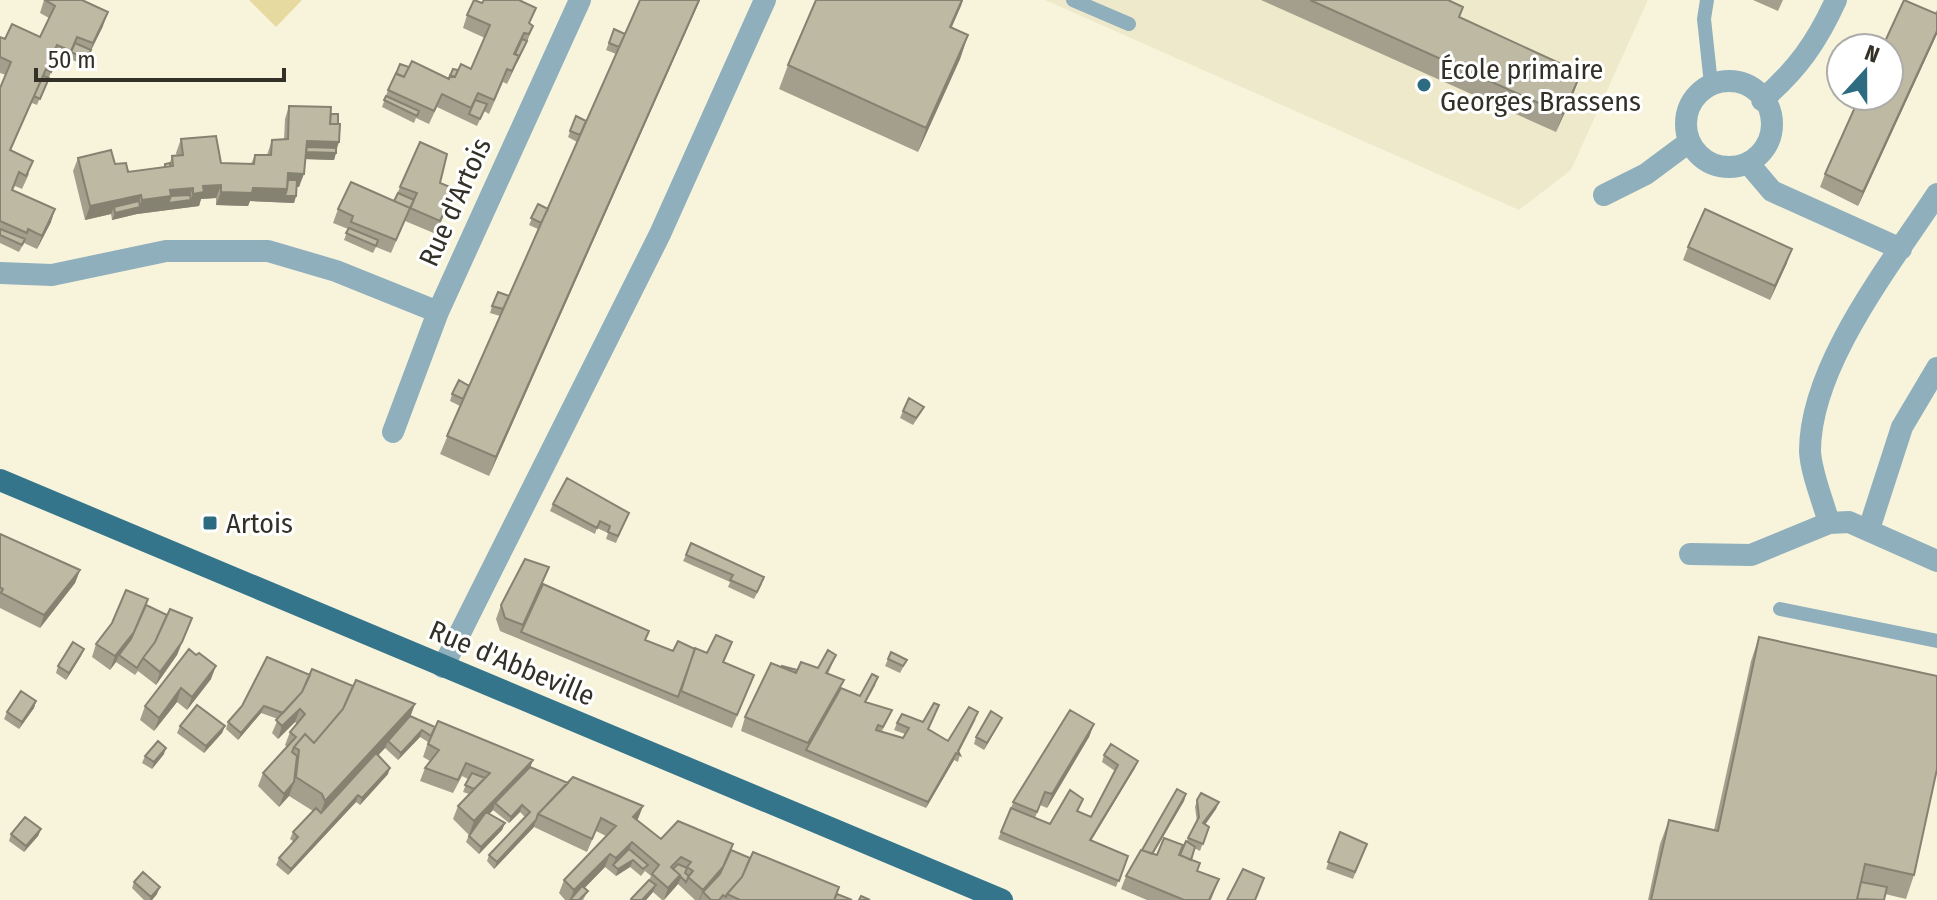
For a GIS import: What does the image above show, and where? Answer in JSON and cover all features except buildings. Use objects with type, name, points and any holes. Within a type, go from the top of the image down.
[{"type":"main road","name":"Rue d'Abbeville","points":[[0,480],[1002,900]]},
{"type":"street","name":"Rue d'Artois","points":[[393,432],[438,312],[580,0]]},
{"type":"street","points":[[443,667],[660,234],[765,0]]},
{"type":"street","points":[[1762,100],[1795,71],[1820,37],[1836,0]]},
{"type":"street","points":[[1726,81],[1745,83],[1757,91],[1762,100],[1771,113],[1772,129],[1763,150],[1749,164],[1730,169],[1716,165],[1689,142],[1684,116],[1692,98],[1711,84],[1726,81]]},
{"type":"street","points":[[1604,195],[1646,174],[1689,142]]},
{"type":"street","points":[[1749,164],[1772,191],[1901,249]]},
{"type":"street","points":[[1829,523],[1810,453],[1816,406],[1835,355],[1937,194]]},
{"type":"street","points":[[0,273],[52,275],[166,251],[268,251],[336,271],[438,312]]},
{"type":"street","points":[[1869,529],[1902,427],[1937,368]]},
{"type":"street","points":[[1690,554],[1751,555],[1829,523],[1849,522],[1937,561]]},
{"type":"lane","points":[[1073,0],[1129,24]]},
{"type":"lane","points":[[1707,0],[1704,19],[1711,84]]},
{"type":"lane","points":[[1780,609],[1937,641]]},
{"type":"shaded area","points":[[249,0],[302,0],[276,27]]},
{"type":"shaded area","name":"École primaire Georges Brassens","points":[[1045,0],[1648,0],[1571,170],[1519,210]]},
{"type":"place","name":"École primaire Georges Brassens","points":[[1424,85]]},
{"type":"place","name":"Artois","points":[[210,523]]}]
